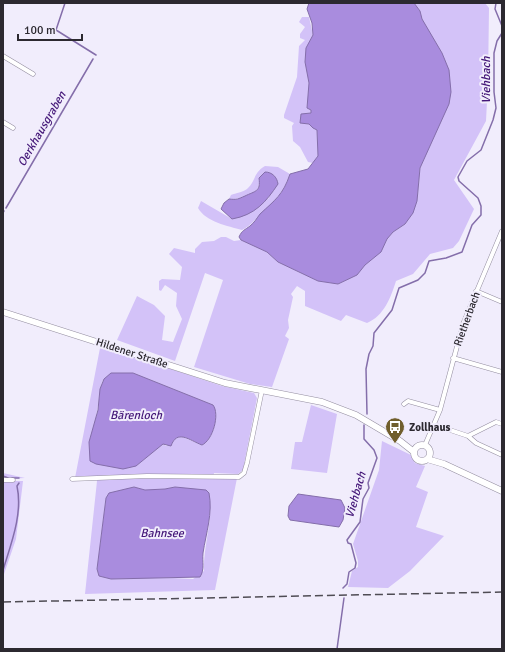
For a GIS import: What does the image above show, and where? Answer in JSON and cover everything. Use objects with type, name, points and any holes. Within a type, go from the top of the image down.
[{"type":"main road","name":"Hildener Straße","points":[[3,312],[225,383],[305,397],[329,404],[356,415],[415,449],[416,459],[420,461],[428,456]]},
{"type":"main road","points":[[415,449],[425,445],[428,456],[502,491]]},
{"type":"street","points":[[3,56],[33,74]]},
{"type":"street","points":[[3,122],[13,128]]},
{"type":"street","name":"Rietherbach","points":[[425,445],[435,425],[440,410],[463,324],[502,231]]},
{"type":"street","points":[[476,291],[502,302]]},
{"type":"street","points":[[453,358],[502,372]]},
{"type":"street","points":[[72,479],[147,476],[240,477],[244,473],[262,390]]},
{"type":"street","points":[[404,404],[408,401],[440,410]]},
{"type":"street","points":[[468,436],[496,422],[502,424]]},
{"type":"street","points":[[435,425],[468,436],[476,443],[502,455]]},
{"type":"street","points":[[3,480],[13,480]]},
{"type":"shaded area","points":[[414,3],[485,3],[489,8],[486,121],[454,180],[474,209],[459,241],[453,248],[430,254],[413,274],[396,281],[392,293],[382,311],[373,320],[367,323],[346,315],[341,321],[305,306],[305,291],[297,286],[291,294],[293,297],[288,320],[289,328],[285,336],[289,339],[272,387],[250,384],[194,367],[223,280],[205,273],[175,361],[117,340],[137,296],[154,305],[165,316],[162,340],[173,342],[182,319],[176,306],[177,293],[165,285],[161,291],[159,290],[159,281],[162,279],[180,280],[182,267],[169,254],[174,248],[195,253],[195,249],[202,242],[214,241],[221,237],[226,237],[234,241],[241,240],[267,252],[278,262],[318,281],[338,284],[357,275],[365,265],[380,252],[387,239],[393,232],[405,224],[417,201],[420,168],[426,153],[442,53],[421,19],[420,11]]},
{"type":"shaded area","points":[[302,17],[309,17],[313,35],[306,55],[309,77],[307,108],[311,110],[311,113],[304,114],[300,123],[309,124],[317,130],[318,156],[313,163],[308,162],[300,147],[293,141],[292,126],[294,123],[284,118],[297,77],[299,46],[305,40],[300,38],[300,34],[305,27],[299,22]]},
{"type":"shaded area","points":[[265,166],[278,167],[290,174],[288,181],[270,205],[252,223],[242,230],[218,223],[206,217],[198,208],[201,201],[232,219],[269,198],[260,182],[254,193],[239,198],[229,199],[231,195],[247,189],[258,171]]},
{"type":"shaded area","points":[[100,348],[117,351],[222,386],[254,393],[257,398],[243,470],[238,474],[214,473],[213,479],[237,478],[215,590],[85,594],[97,477],[75,478]],"holes":[[[115,373],[133,373],[213,405],[216,415],[214,427],[209,438],[202,445],[180,436],[176,437],[172,443],[166,446],[163,444],[136,466],[96,417],[102,382],[104,379]],[[134,487],[145,490],[175,487],[209,493],[210,512],[204,571],[193,579],[154,577],[111,579],[99,576],[97,569],[106,498]]]},
{"type":"shaded area","points":[[311,405],[337,414],[327,473],[291,469],[295,442],[302,442]]},
{"type":"shaded area","points":[[382,441],[411,455],[415,463],[425,466],[416,487],[428,492],[416,527],[444,536],[410,571],[388,588],[348,587],[352,571],[358,567],[358,561],[353,544],[379,470]]},
{"type":"shaded area","points":[[3,473],[25,478],[3,479]]},
{"type":"shaded area","points":[[3,481],[23,481],[16,539],[3,577]]},
{"type":"water","points":[[309,3],[414,3],[420,11],[422,19],[442,53],[449,70],[451,92],[449,104],[420,168],[417,201],[413,213],[405,224],[393,232],[387,239],[381,252],[365,265],[357,275],[338,284],[318,281],[278,262],[267,252],[241,240],[239,237],[242,231],[251,225],[278,197],[290,174],[308,169],[318,156],[317,130],[309,124],[300,123],[301,114],[311,113],[311,110],[307,108],[309,83],[305,62],[306,48],[313,35],[312,23],[307,9]]},
{"type":"water","points":[[265,172],[274,175],[278,184],[259,207],[247,214],[232,219],[221,209],[224,203],[229,199],[239,199],[258,189],[259,178]]},
{"type":"water","name":"Bärenloch","points":[[111,373],[133,373],[213,405],[216,414],[212,433],[209,438],[202,445],[184,437],[177,438],[171,446],[163,444],[136,466],[123,469],[96,464],[90,461],[89,442],[98,410],[100,389],[104,379]]},
{"type":"water","name":"Bahnsee","points":[[134,487],[145,490],[175,487],[206,490],[209,493],[210,516],[200,577],[111,579],[99,576],[97,569],[106,498],[109,493]]},
{"type":"water","points":[[298,494],[341,500],[345,508],[343,520],[339,527],[290,520],[288,516],[289,506]]},
{"type":"waterway","name":"Oerkhausgraben","points":[[65,3],[56,30],[96,55]]},
{"type":"waterway","name":"Viehbach","points":[[496,3],[495,9],[502,26]]},
{"type":"waterway","name":"Viehbach","points":[[367,414],[366,369],[369,354],[373,346],[374,333],[392,310],[399,288],[418,280],[425,273],[429,261],[446,258],[462,252],[472,225],[481,215],[481,206],[478,198],[459,181],[458,177],[467,161],[481,150],[493,120],[496,108],[494,92],[494,53],[497,41],[502,33]]},
{"type":"waterway","name":"Oerkhausgraben","points":[[6,208],[93,59]]},
{"type":"waterway","name":"Viehbach","points":[[343,588],[347,584],[349,572],[355,568],[356,563],[351,544],[348,543],[347,540],[360,522],[363,499],[369,488],[368,483],[377,458],[374,450],[364,439],[364,425]]},
{"type":"waterway","name":"Oerkhausgraben","points":[[3,476],[8,478]]},
{"type":"waterway","name":"Oerkhausgraben","points":[[12,478],[19,478]]},
{"type":"waterway","name":"Oerkhausgraben","points":[[3,570],[15,529],[18,507],[17,486],[19,483]]},
{"type":"waterway","name":"Viehbach","points":[[337,649],[344,598]]},
{"type":"railway","points":[[3,602],[502,592]]},
{"type":"place","name":"Zollhaus","points":[[395,444]]}]
